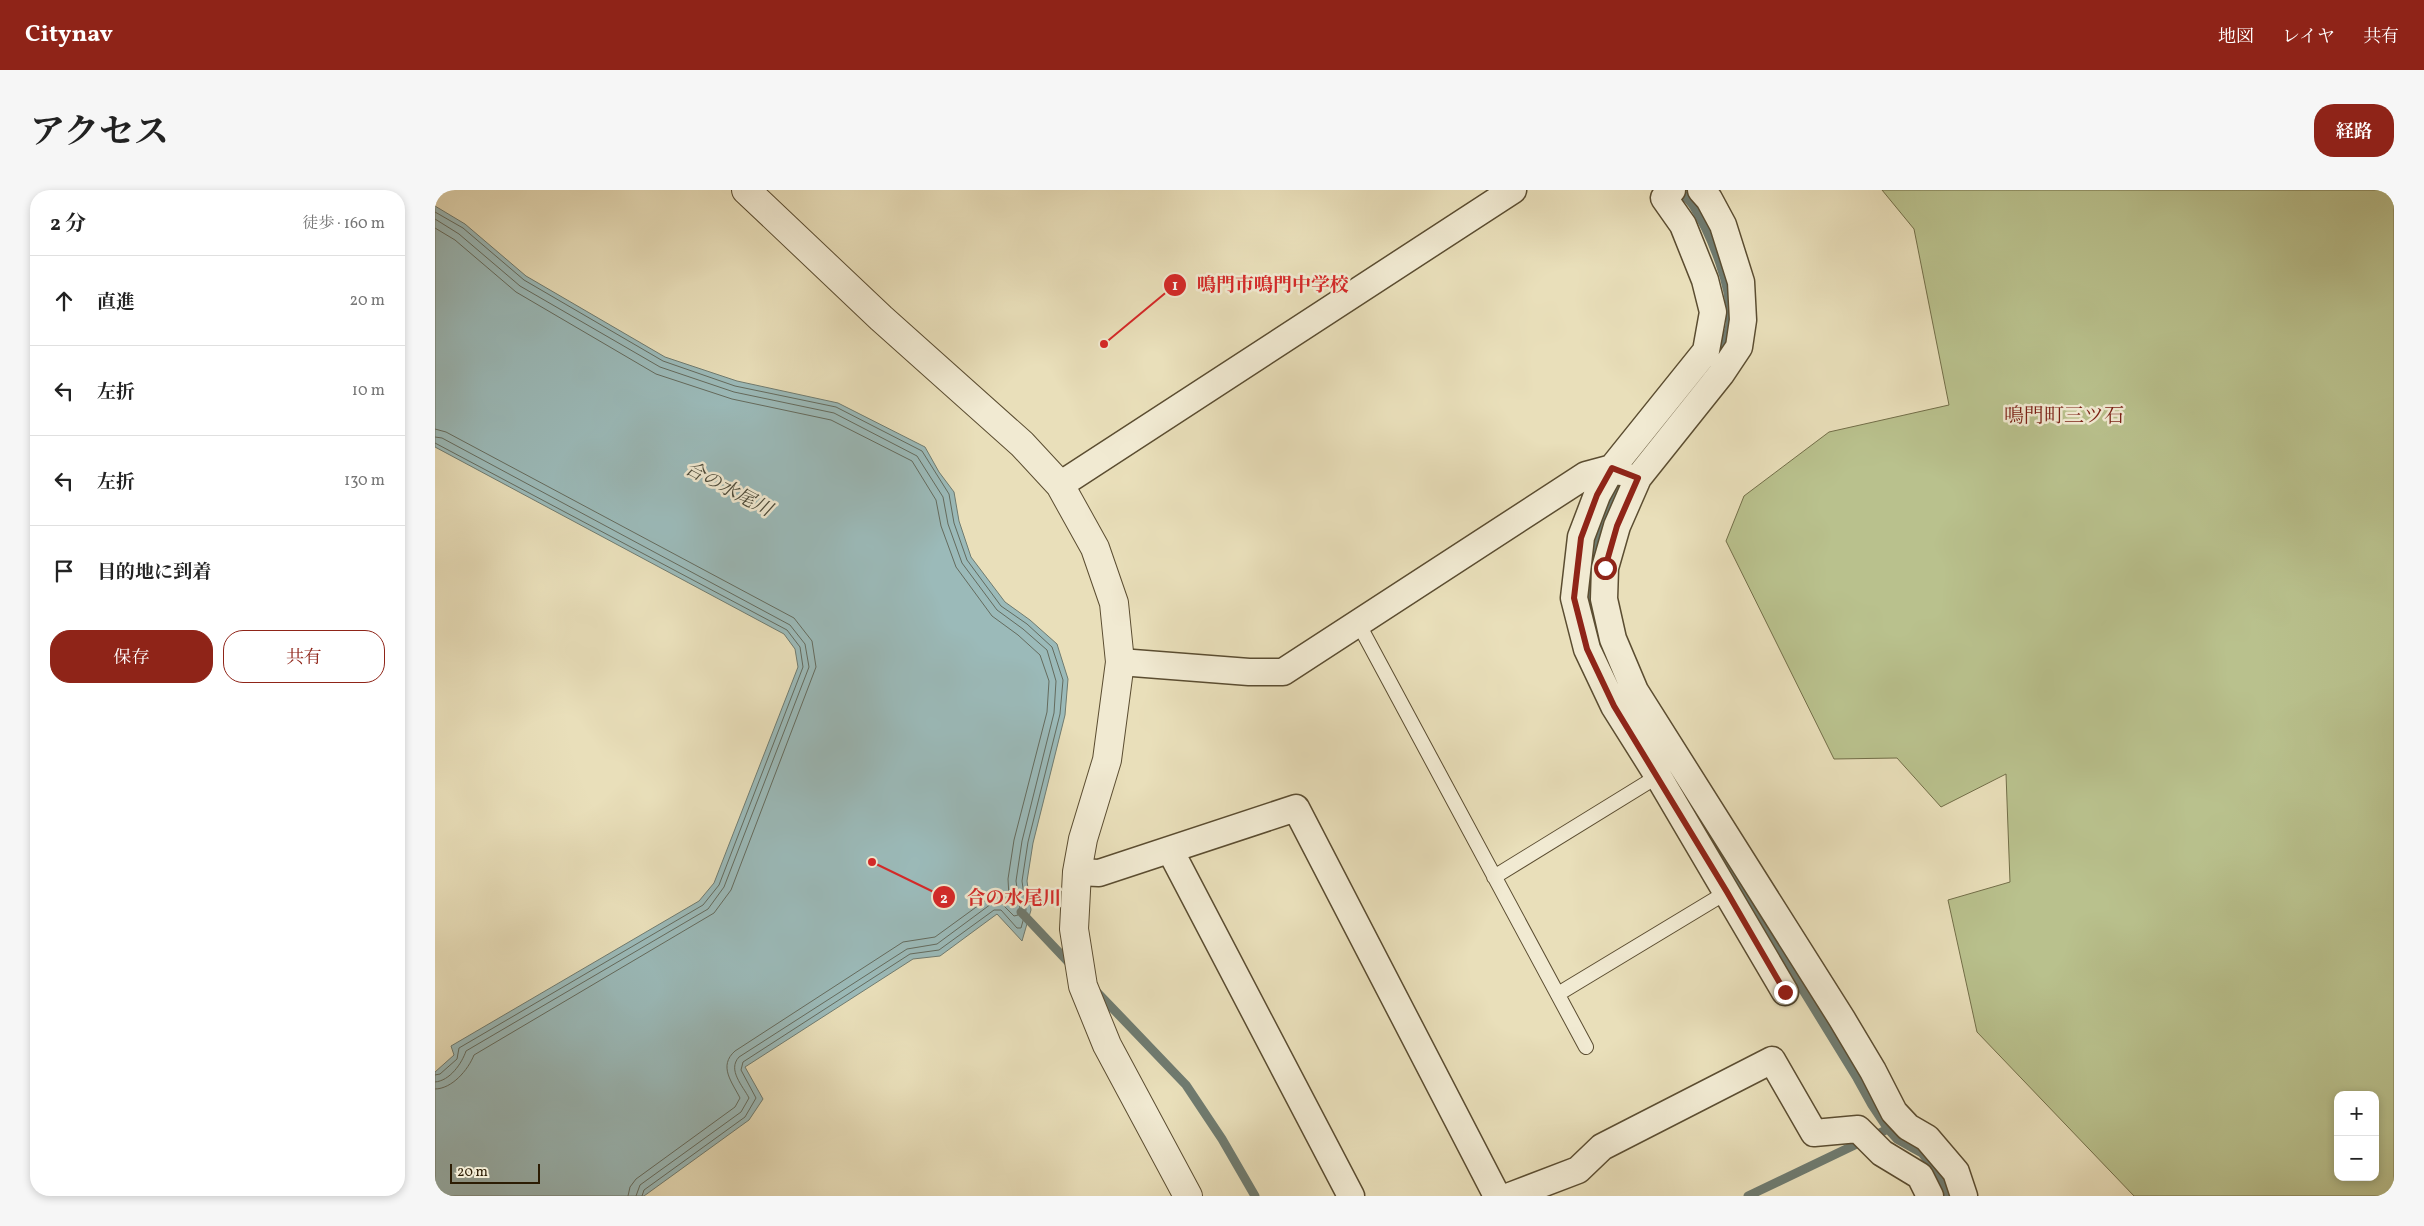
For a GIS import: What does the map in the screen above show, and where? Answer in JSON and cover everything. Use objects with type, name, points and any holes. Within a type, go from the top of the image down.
[{"type":"street","points":[[746,190],[881,318],[1022,444],[1060,485],[1095,548],[1114,603],[1120,662],[1107,760],[1083,839],[1077,872],[1074,929],[1083,986],[1107,1045],[1188,1196]]},
{"type":"street","points":[[1060,485],[1513,190]]},
{"type":"street","points":[[1672,190],[1664,198],[1683,225],[1705,280],[1713,312],[1706,351],[1612,468],[1597,495],[1581,538],[1574,598],[1587,649],[1614,706],[1658,776],[1785,992]]},
{"type":"street","points":[[1701,190],[1709,199],[1723,225],[1741,282],[1743,320],[1739,347],[1721,374],[1638,478],[1617,526],[1605,568],[1604,600],[1613,639],[1635,691],[1843,1019],[1894,1112],[1908,1127],[1927,1138],[1956,1172],[1964,1196]]},
{"type":"street","points":[[1120,662],[1249,672],[1283,672],[1357,622],[1586,475],[1612,468],[1638,478]]},
{"type":"street","points":[[1077,872],[1099,873],[1296,808],[1497,1196]]},
{"type":"street","points":[[1170,850],[1351,1196]]},
{"type":"street","points":[[1510,1196],[1578,1170],[1602,1147],[1772,1060],[1814,1133],[1858,1129],[1882,1153],[1920,1176],[1930,1196]]},
{"type":"lane","points":[[1357,622],[1586,1047]]},
{"type":"lane","points":[[1494,878],[1658,776]]},
{"type":"lane","points":[[1557,994],[1727,892]]},
{"type":"green space","points":[[1882,190],[2394,190],[2394,1196],[2134,1196],[1977,1032],[1948,900],[2010,882],[2006,774],[1941,807],[1897,758],[1834,759],[1726,541],[1744,496],[1829,432],[1949,405],[1914,229]]},
{"type":"water","points":[[435,206],[465,224],[526,276],[665,357],[737,381],[838,403],[925,447],[939,472],[954,492],[959,521],[971,557],[1005,602],[1030,620],[1057,644],[1068,679],[1065,715],[1033,843],[1027,881],[1031,910],[1022,941],[997,914],[940,956],[913,959],[745,1067],[763,1099],[749,1120],[644,1196],[435,1196],[435,1072],[454,1055],[451,1046],[699,901],[714,883],[798,667],[795,649],[784,634],[435,447]]},
{"type":"waterway","points":[[1678,190],[1691,202],[1701,219],[1714,247],[1725,279],[1730,310],[1730,324],[1727,338],[1717,360]]},
{"type":"waterway","points":[[1605,658],[1596,628],[1591,601],[1590,576],[1600,528],[1610,505],[1638,454]]},
{"type":"waterway","points":[[1696,816],[1872,1105],[1897,1139],[1922,1153],[1938,1174],[1948,1196]]},
{"type":"waterway","points":[[1021,912],[1072,966]]},
{"type":"waterway","points":[[1095,990],[1186,1085],[1222,1139],[1255,1196]]},
{"type":"waterway","points":[[1748,1196],[1888,1129]]},
{"type":"place","name":"鳴門市鳴門中学校","points":[[1104,344]]},
{"type":"place","name":"合の水尾川","points":[[872,862]]},
{"type":"district","name":"鳴門町三ツ石","points":[[2064,415]]},
{"type":"route","points":[[1605,568],[1617,526],[1638,478],[1612,468],[1597,495],[1581,538],[1574,598],[1587,649],[1614,706],[1642,748],[1785,992]]}]
